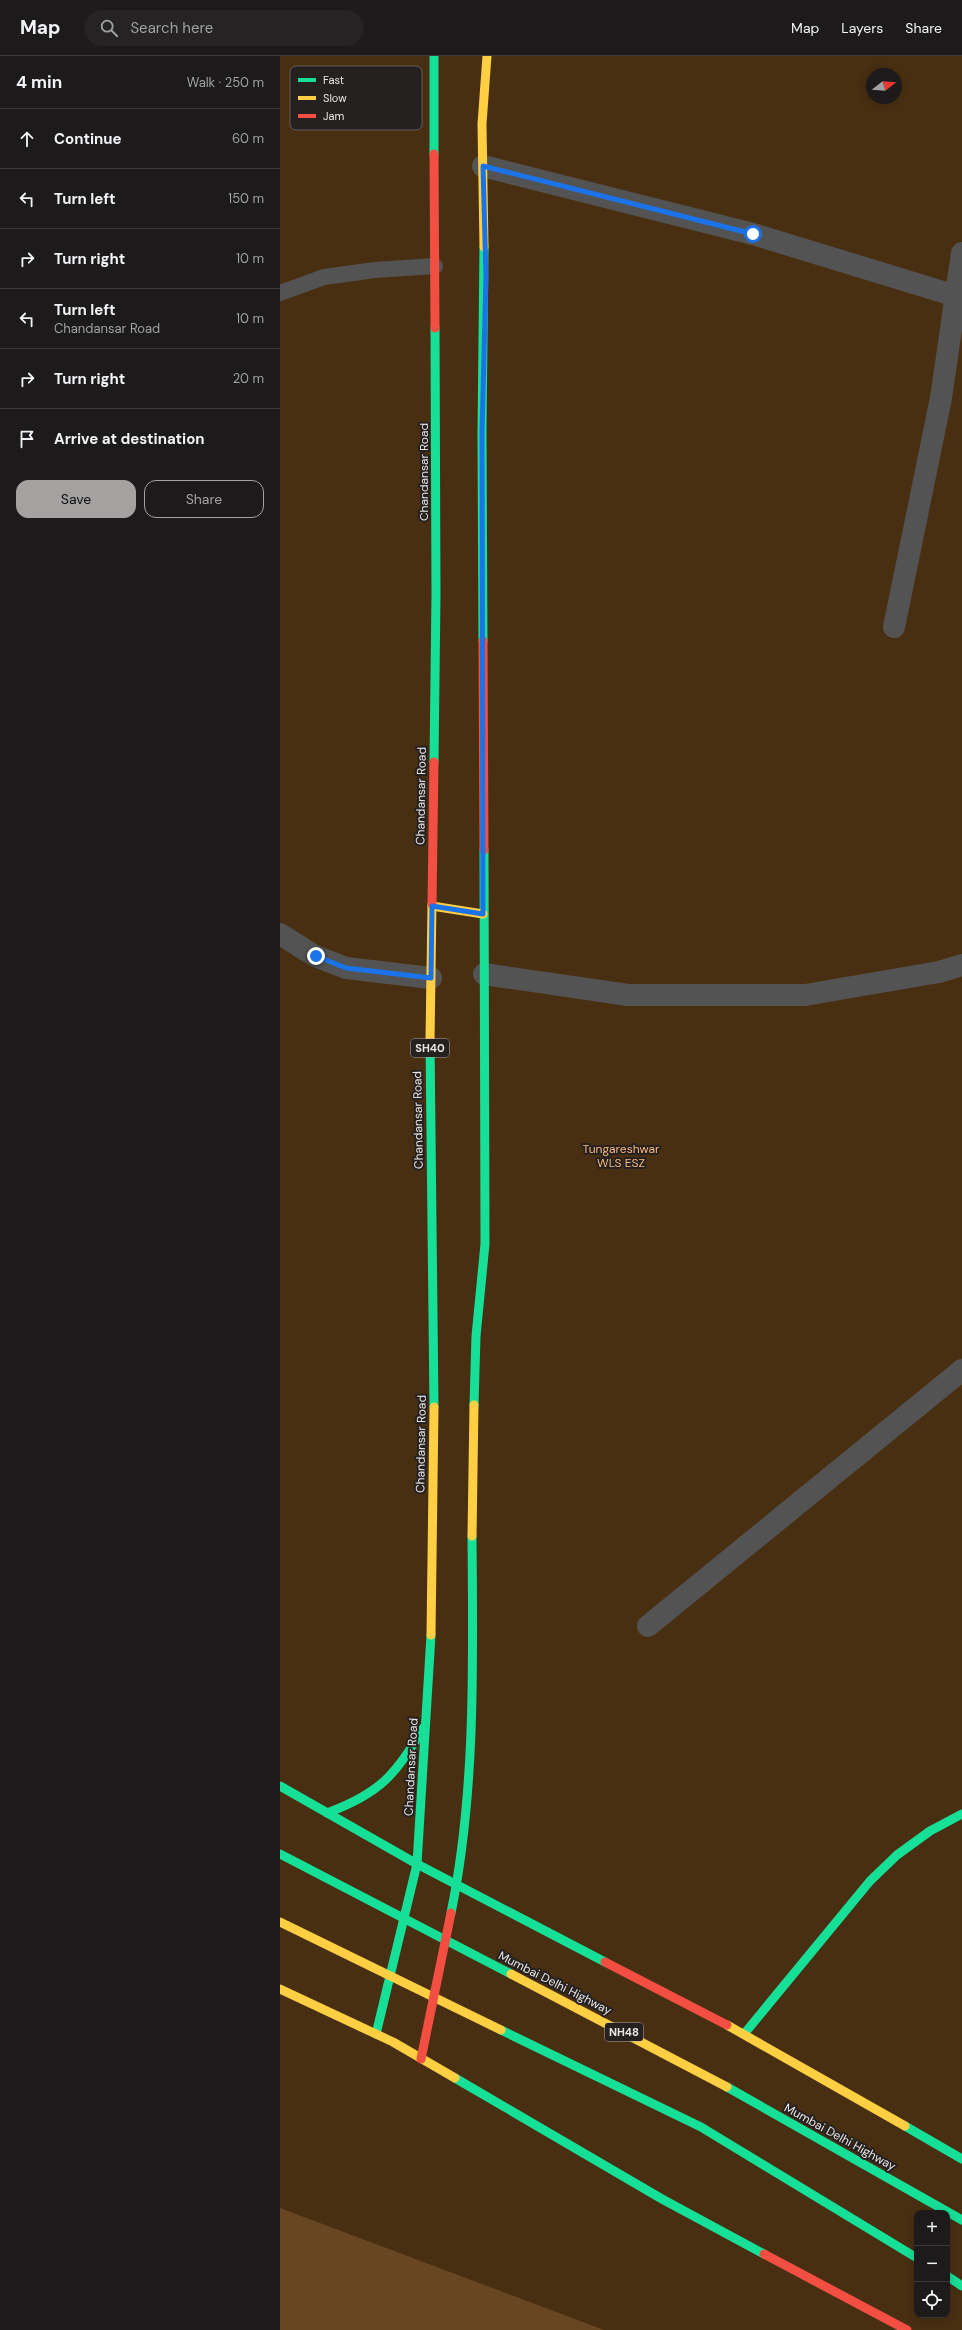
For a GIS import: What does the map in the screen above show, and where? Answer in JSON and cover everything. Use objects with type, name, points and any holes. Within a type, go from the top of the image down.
[{"type":"main road","name":"Chandansar Road","points":[[376,2034],[417,1864],[431,1628],[435,1348],[429,1101],[436,594],[434,56]]},
{"type":"main road","points":[[421,2059],[457,1883],[464,1834],[473,1663],[472,1502],[476,1336],[485,1244],[482,432],[486,277],[482,124],[487,56]]},
{"type":"main road","points":[[432,906],[483,914]]},
{"type":"main road","points":[[327,1813],[353,1804],[378,1790],[400,1767],[426,1723]]},
{"type":"main road","points":[[280,1786],[417,1864],[457,1883],[744,2034],[962,2159]]},
{"type":"main road","points":[[744,2034],[870,1881],[897,1855],[930,1831],[962,1814]]},
{"type":"main road","name":"Mumbai Delhi Highway","points":[[280,1854],[686,2064],[962,2220]]},
{"type":"main road","points":[[280,1922],[701,2127],[914,2256]]},
{"type":"main road","points":[[280,1989],[376,2034],[662,2199],[907,2330]]},
{"type":"main road","points":[[950,2278],[962,2286]]},
{"type":"street","points":[[483,166],[753,234],[956,296]]},
{"type":"street","points":[[894,628],[941,398],[962,253]]},
{"type":"street","points":[[280,934],[316,956],[346,968],[431,978]]},
{"type":"street","points":[[484,974],[628,995],[805,995],[939,972],[962,966]]},
{"type":"street","points":[[648,1626],[962,1370]]},
{"type":"lane","points":[[280,293],[324,277],[375,270],[435,266]]},
{"type":"green space","name":"Tungareshwar WLS ESZ","points":[[280,56],[962,56],[962,2330],[280,2330]]},
{"type":"shaded area","points":[[280,2208],[604,2330],[280,2330]]},
{"type":"traffic: fast","points":[[434,56],[434,154]]},
{"type":"traffic: fast","points":[[483,641],[482,432],[484,247]]},
{"type":"traffic: fast","points":[[434,762],[436,594],[435,328]]},
{"type":"traffic: fast","points":[[474,1405],[476,1336],[485,1244],[484,850]]},
{"type":"traffic: fast","points":[[430,1041],[434,1407]]},
{"type":"traffic: fast","points":[[451,1913],[459,1867],[469,1773],[473,1630],[472,1536]]},
{"type":"traffic: fast","points":[[376,2034],[417,1864],[431,1635]]},
{"type":"traffic: fast","points":[[327,1813],[345,1806],[374,1790],[395,1770],[414,1744],[424,1727]]},
{"type":"traffic: fast","points":[[280,1786],[417,1864],[605,1962]]},
{"type":"traffic: fast","points":[[744,2034],[870,1881],[897,1855],[930,1831],[962,1814]]},
{"type":"traffic: fast","points":[[280,1854],[511,1974]]},
{"type":"traffic: fast","points":[[501,2030],[701,2127],[914,2256]]},
{"type":"traffic: fast","points":[[455,2078],[662,2199],[764,2254]]},
{"type":"traffic: fast","points":[[727,2087],[962,2220]]},
{"type":"traffic: fast","points":[[905,2126],[962,2159]]},
{"type":"traffic: fast","points":[[950,2278],[962,2286]]},
{"type":"traffic: slow","points":[[484,247],[482,124],[487,56]]},
{"type":"traffic: slow","points":[[430,1041],[432,904]]},
{"type":"traffic: slow","points":[[432,906],[483,914]]},
{"type":"traffic: slow","points":[[472,1536],[474,1405]]},
{"type":"traffic: slow","points":[[431,1635],[434,1407]]},
{"type":"traffic: slow","points":[[280,1922],[501,2030]]},
{"type":"traffic: slow","points":[[511,1974],[727,2087]]},
{"type":"traffic: slow","points":[[280,1989],[393,2042],[455,2078]]},
{"type":"traffic: slow","points":[[727,2025],[905,2126]]},
{"type":"traffic: jam","points":[[434,154],[435,328]]},
{"type":"traffic: jam","points":[[483,641],[484,850]]},
{"type":"traffic: jam","points":[[432,904],[434,762]]},
{"type":"traffic: jam","points":[[421,2059],[451,1913]]},
{"type":"traffic: jam","points":[[605,1962],[727,2025]]},
{"type":"traffic: jam","points":[[764,2254],[907,2330]]},
{"type":"route","points":[[316,956],[346,968],[431,978],[432,906],[483,914],[484,636],[482,432],[486,277],[483,166],[753,234]]}]
